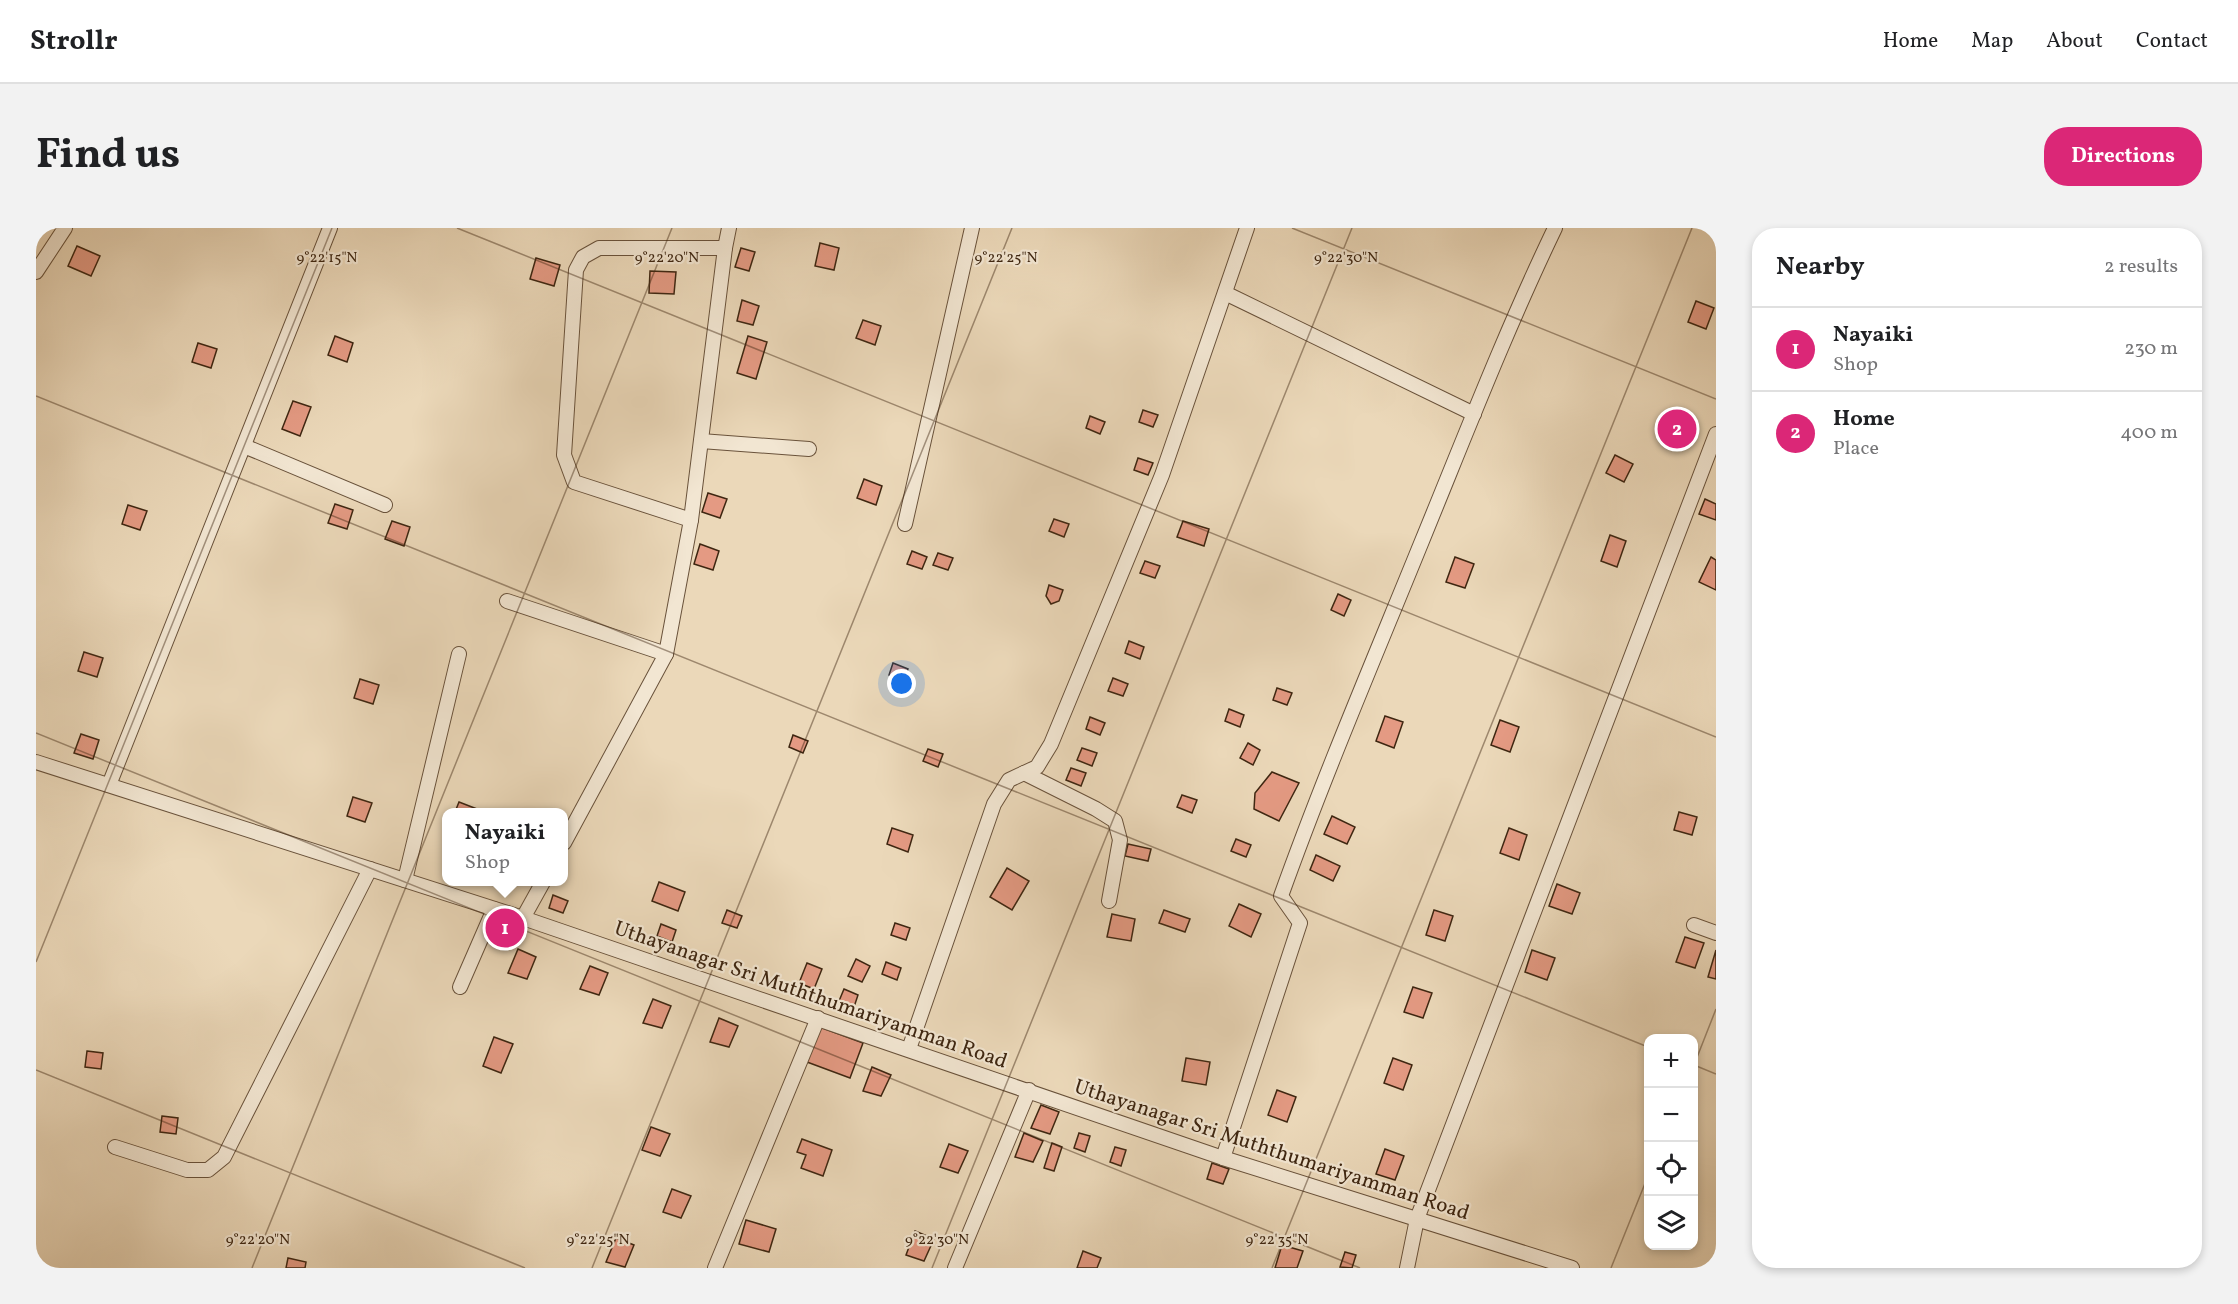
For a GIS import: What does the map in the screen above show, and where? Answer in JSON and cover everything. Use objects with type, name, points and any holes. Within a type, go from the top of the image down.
[{"type":"street","points":[[36,272],[65,228]]},
{"type":"street","points":[[109,785],[330,228]]},
{"type":"street","points":[[568,836],[666,654],[691,520],[729,228]]},
{"type":"street","points":[[905,524],[972,228]]},
{"type":"street","points":[[909,1049],[994,804],[1009,780],[1037,767],[1051,744],[1162,475],[1247,228]]},
{"type":"street","points":[[1223,1158],[1300,923],[1281,896],[1312,810],[1522,296],[1555,228]]},
{"type":"street","points":[[691,520],[574,482],[564,455],[576,270],[583,257],[599,248],[725,248]]},
{"type":"street","points":[[1225,292],[1474,414]]},
{"type":"street","points":[[1407,1268],[1417,1219],[1716,434]]},
{"type":"street","points":[[700,441],[809,449]]},
{"type":"street","points":[[244,446],[385,505]]},
{"type":"street","points":[[507,601],[666,654]]},
{"type":"street","points":[[405,880],[459,654]]},
{"type":"street","name":"Uthayanagar Sri Muththumariyamman Road","points":[[36,762],[523,918],[1223,1158],[1572,1268]]},
{"type":"street","points":[[1023,773],[1096,809],[1115,821],[1120,840],[1109,901]]},
{"type":"street","points":[[115,1147],[188,1170],[208,1170],[224,1157],[370,868]]},
{"type":"street","points":[[523,918],[541,886]]},
{"type":"street","points":[[460,987],[494,909]]},
{"type":"street","points":[[1694,925],[1716,933]]},
{"type":"street","points":[[714,1268],[818,1018]]},
{"type":"street","points":[[955,1268],[1029,1090]]},
{"type":"building","points":[[820,243],[839,248],[834,270],[815,266]]},
{"type":"building","points":[[77,246],[100,256],[91,276],[68,266]]},
{"type":"building","points":[[741,248],[755,252],[749,271],[735,267]]},
{"type":"building","points":[[536,258],[560,265],[554,286],[530,279]]},
{"type":"building","points":[[650,271],[676,272],[674,294],[649,293]]},
{"type":"building","points":[[742,300],[759,306],[753,325],[737,321]]},
{"type":"building","points":[[1696,301],[1714,308],[1706,329],[1688,322]]},
{"type":"building","points":[[863,320],[881,326],[875,345],[856,338]]},
{"type":"building","points":[[335,336],[353,343],[347,362],[328,355]]},
{"type":"building","points":[[748,336],[767,342],[756,379],[737,373]]},
{"type":"building","points":[[198,343],[217,349],[211,368],[192,362]]},
{"type":"building","points":[[293,401],[311,407],[300,436],[282,429]]},
{"type":"building","points":[[1143,410],[1158,415],[1153,427],[1139,422]]},
{"type":"building","points":[[1669,414],[1694,426],[1685,445],[1660,433]]},
{"type":"building","points":[[1090,416],[1105,422],[1100,434],[1086,428]]},
{"type":"building","points":[[1615,455],[1633,464],[1624,482],[1606,473]]},
{"type":"building","points":[[1138,458],[1153,463],[1148,475],[1134,470]]},
{"type":"building","points":[[864,479],[882,486],[876,505],[857,498]]},
{"type":"building","points":[[708,493],[727,499],[720,518],[702,512]]},
{"type":"building","points":[[1705,499],[1716,504],[1716,520],[1699,514]]},
{"type":"building","points":[[335,504],[353,510],[347,529],[328,523]]},
{"type":"building","points":[[128,505],[147,511],[140,530],[122,524]]},
{"type":"building","points":[[1054,519],[1069,524],[1064,537],[1049,531]]},
{"type":"building","points":[[392,521],[410,527],[404,546],[385,539]]},
{"type":"building","points":[[1183,521],[1209,529],[1204,546],[1177,537]]},
{"type":"building","points":[[1610,535],[1626,541],[1617,567],[1601,561]]},
{"type":"building","points":[[700,544],[719,551],[713,570],[694,564]]},
{"type":"building","points":[[912,551],[927,557],[922,569],[907,564]]},
{"type":"building","points":[[938,553],[953,558],[948,570],[933,565]]},
{"type":"building","points":[[1455,557],[1474,564],[1465,588],[1446,582]]},
{"type":"building","points":[[1711,557],[1716,560],[1716,590],[1699,582]]},
{"type":"building","points":[[1145,561],[1160,566],[1155,578],[1140,573]]},
{"type":"building","points":[[1049,585],[1063,590],[1059,601],[1051,604],[1046,596]]},
{"type":"building","points":[[1338,594],[1351,600],[1344,616],[1331,610]]},
{"type":"building","points":[[1129,641],[1144,647],[1140,659],[1125,653]]},
{"type":"building","points":[[84,652],[103,658],[97,677],[78,671]]},
{"type":"building","points":[[893,663],[908,669],[903,681],[889,675]]},
{"type":"building","points":[[1113,678],[1128,684],[1123,696],[1108,691]]},
{"type":"building","points":[[360,679],[379,685],[373,704],[354,698]]},
{"type":"building","points":[[1277,688],[1292,693],[1287,705],[1273,700]]},
{"type":"building","points":[[1229,709],[1244,715],[1240,727],[1225,721]]},
{"type":"building","points":[[1385,716],[1403,722],[1394,748],[1376,741]]},
{"type":"building","points":[[1090,717],[1105,723],[1100,735],[1086,729]]},
{"type":"building","points":[[1500,720],[1519,727],[1510,752],[1491,745]]},
{"type":"building","points":[[81,734],[99,740],[93,759],[74,753]]},
{"type":"building","points":[[793,735],[808,741],[803,753],[789,747]]},
{"type":"building","points":[[1248,743],[1260,750],[1253,765],[1240,758]]},
{"type":"building","points":[[1082,748],[1097,753],[1092,766],[1077,760]]},
{"type":"building","points":[[928,749],[943,754],[938,767],[923,761]]},
{"type":"building","points":[[1071,768],[1086,773],[1081,786],[1066,780]]},
{"type":"building","points":[[1272,772],[1299,783],[1279,821],[1254,809],[1255,793]]},
{"type":"building","points":[[1182,795],[1197,800],[1192,813],[1177,807]]},
{"type":"building","points":[[353,797],[372,803],[365,822],[347,816]]},
{"type":"building","points":[[459,802],[474,808],[457,808]]},
{"type":"building","points":[[1679,812],[1697,817],[1692,835],[1674,830]]},
{"type":"building","points":[[1332,816],[1355,827],[1347,844],[1324,834]]},
{"type":"building","points":[[892,828],[913,835],[908,852],[887,844]]},
{"type":"building","points":[[1509,828],[1527,835],[1519,860],[1500,853]]},
{"type":"building","points":[[1236,839],[1251,845],[1246,857],[1231,851]]},
{"type":"building","points":[[1128,844],[1151,849],[1148,861],[1125,856]]},
{"type":"building","points":[[1316,855],[1340,866],[1333,881],[1310,870]]},
{"type":"building","points":[[1007,868],[1029,881],[1012,910],[990,897]]},
{"type":"building","points":[[659,882],[685,892],[678,911],[652,901]]},
{"type":"building","points":[[1557,884],[1580,893],[1572,914],[1549,906]]},
{"type":"building","points":[[553,895],[568,901],[563,913],[549,908]]},
{"type":"building","points":[[1239,904],[1261,914],[1251,937],[1229,926]]},
{"type":"building","points":[[727,910],[742,916],[737,928],[722,923]]},
{"type":"building","points":[[1164,910],[1190,919],[1185,932],[1159,923]]},
{"type":"building","points":[[1434,910],[1453,916],[1445,941],[1426,935]]},
{"type":"building","points":[[1112,914],[1135,919],[1131,941],[1107,937]]},
{"type":"building","points":[[895,923],[910,928],[906,940],[891,935]]},
{"type":"building","points":[[661,924],[676,930],[672,942],[657,936]]},
{"type":"building","points":[[1685,937],[1704,943],[1695,968],[1676,962]]},
{"type":"building","points":[[518,949],[536,957],[527,979],[508,973]]},
{"type":"building","points":[[1532,950],[1555,958],[1547,980],[1525,972]]},
{"type":"building","points":[[1716,950],[1716,979],[1708,977]]},
{"type":"building","points":[[856,959],[870,966],[862,982],[848,976]]},
{"type":"building","points":[[886,962],[901,968],[897,980],[882,974]]},
{"type":"building","points":[[807,963],[822,969],[814,989],[799,983]]},
{"type":"building","points":[[590,966],[608,973],[599,995],[580,989]]},
{"type":"building","points":[[1413,987],[1432,993],[1423,1018],[1404,1012]]},
{"type":"building","points":[[844,989],[858,995],[854,1007],[839,1001]]},
{"type":"building","points":[[653,999],[671,1006],[662,1028],[643,1023]]},
{"type":"building","points":[[719,1018],[738,1026],[729,1047],[710,1042]]},
{"type":"building","points":[[820,1027],[863,1043],[850,1078],[807,1062]]},
{"type":"building","points":[[494,1037],[513,1044],[501,1073],[483,1066]]},
{"type":"building","points":[[87,1051],[103,1053],[101,1069],[85,1067]]},
{"type":"building","points":[[1186,1058],[1210,1062],[1206,1085],[1182,1081]]},
{"type":"building","points":[[1393,1058],[1412,1065],[1403,1090],[1384,1083]]},
{"type":"building","points":[[872,1067],[891,1075],[881,1096],[863,1091]]},
{"type":"building","points":[[1277,1090],[1296,1097],[1287,1122],[1268,1115]]},
{"type":"building","points":[[1041,1105],[1059,1112],[1050,1134],[1031,1128]]},
{"type":"building","points":[[162,1116],[178,1118],[176,1134],[160,1132]]},
{"type":"building","points":[[651,1127],[670,1134],[660,1156],[642,1150]]},
{"type":"building","points":[[1024,1133],[1043,1141],[1033,1162],[1015,1157]]},
{"type":"building","points":[[1079,1133],[1090,1136],[1085,1152],[1074,1148]]},
{"type":"building","points":[[802,1139],[832,1150],[823,1176],[801,1168],[806,1155],[797,1152]]},
{"type":"building","points":[[1052,1143],[1062,1147],[1054,1171],[1044,1168]]},
{"type":"building","points":[[949,1144],[968,1151],[958,1173],[940,1167]]},
{"type":"building","points":[[1115,1147],[1126,1150],[1121,1166],[1110,1162]]},
{"type":"building","points":[[1385,1149],[1404,1156],[1395,1180],[1376,1174]]},
{"type":"building","points":[[1212,1163],[1229,1169],[1223,1184],[1207,1179]]},
{"type":"building","points":[[672,1189],[691,1196],[681,1218],[663,1212]]},
{"type":"building","points":[[746,1220],[776,1229],[769,1252],[739,1244]]},
{"type":"building","points":[[915,1231],[934,1239],[924,1261],[906,1255]]},
{"type":"building","points":[[616,1238],[634,1245],[625,1267],[606,1262]]},
{"type":"building","points":[[1282,1245],[1303,1251],[1297,1268],[1275,1268]]},
{"type":"building","points":[[1083,1251],[1101,1258],[1097,1268],[1077,1268]]},
{"type":"building","points":[[1345,1252],[1356,1255],[1352,1268],[1340,1267]]},
{"type":"building","points":[[288,1258],[306,1262],[305,1268],[286,1268]]},
{"type":"place","name":"Home","points":[[1677,429]]},
{"type":"place","name":"Nayaiki","points":[[505,928]]}]
